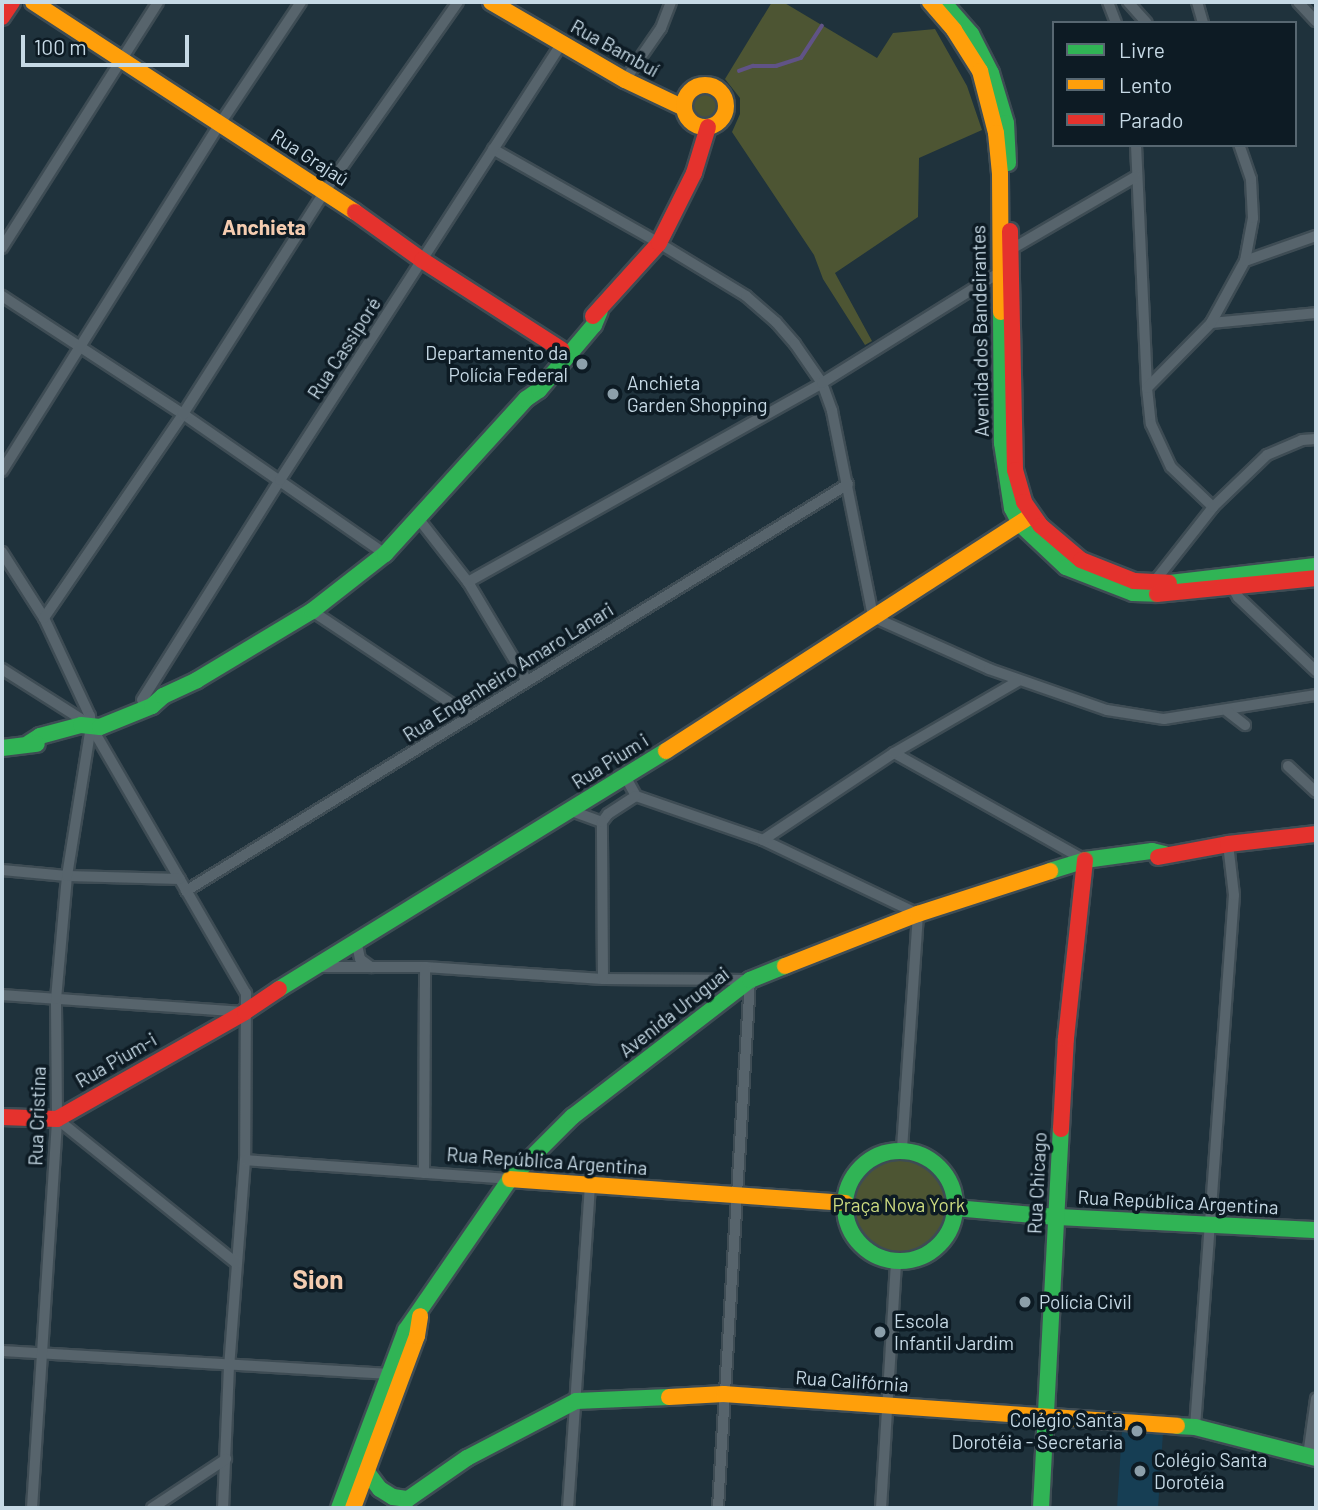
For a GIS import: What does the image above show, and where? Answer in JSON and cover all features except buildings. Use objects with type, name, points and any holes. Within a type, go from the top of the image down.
[{"type":"street","points":[[2,17],[12,2]]},
{"type":"street","name":"Rua Grajaú","points":[[33,2],[122,57],[219,125],[326,191],[422,260],[562,350]]},
{"type":"street","points":[[2,248],[158,2]]},
{"type":"street","points":[[2,471],[219,125],[301,2]]},
{"type":"street","points":[[44,618],[183,414],[326,191],[458,2]]},
{"type":"street","name":"Rua Bambuí","points":[[491,2],[625,80],[684,108]]},
{"type":"street","points":[[625,80],[661,27],[670,2]]},
{"type":"street","name":"Avenida dos Bandeirantes","points":[[930,2],[952,12],[979,47],[1003,107],[1007,137],[1015,470],[1026,520]]},
{"type":"street","points":[[1108,2],[1115,21]]},
{"type":"street","points":[[1128,2],[1145,21]]},
{"type":"street","points":[[1197,2],[1202,21]]},
{"type":"street","points":[[1298,2],[1316,21]]},
{"type":"street","name":"Avenida dos Bandeirantes","points":[[952,12],[980,71],[996,133],[999,174],[1002,443],[1012,508],[1026,520],[1066,567],[1101,583],[1154,589],[1232,587],[1316,578]]},
{"type":"street","name":"Rua Cassiporé","points":[[142,700],[279,480],[562,43]]},
{"type":"street","points":[[703,84],[716,87],[724,96],[726,110],[720,121],[701,125],[684,108],[691,90],[703,84]]},
{"type":"street","points":[[2,748],[29,743],[42,744],[83,734],[96,718],[142,700],[163,696],[197,680],[312,611],[385,554],[526,399],[539,390],[659,243],[694,173],[701,125]]},
{"type":"street","points":[[1136,147],[1135,177],[1151,424],[1171,467],[1213,507]]},
{"type":"street","points":[[1147,388],[1211,323],[1245,261],[1253,218],[1251,180],[1240,147]]},
{"type":"street","points":[[492,149],[659,243],[746,296],[776,322],[822,383],[848,484],[873,617],[1018,681],[1107,710],[1164,719],[1316,695]]},
{"type":"street","points":[[1010,250],[1135,177]]},
{"type":"street","points":[[1245,261],[1316,236]]},
{"type":"street","points":[[468,582],[822,383],[999,273]]},
{"type":"street","points":[[2,296],[183,414],[385,554]]},
{"type":"street","points":[[526,399],[534,384],[586,320],[600,312]]},
{"type":"street","points":[[1211,323],[1316,313]]},
{"type":"street","points":[[1154,589],[1213,507],[1267,455],[1302,440],[1316,439]]},
{"type":"street","name":"Rua Engenheiro Amaro Lanari","points":[[186,891],[848,484]]},
{"type":"street","points":[[994,541],[1012,508]]},
{"type":"street","points":[[418,517],[468,582],[527,681]]},
{"type":"street","points":[[994,541],[1026,520]]},
{"type":"street","name":"Rua Pium i","points":[[245,1012],[312,967],[643,766],[994,541]]},
{"type":"street","points":[[2,552],[44,618],[90,716],[91,726],[246,993],[248,1035],[245,1160],[229,1366],[223,1508]]},
{"type":"street","name":"Avenida dos Bandeirantes","points":[[1154,589],[1316,566]]},
{"type":"street","points":[[1255,573],[1239,580],[1232,587],[1238,597],[1316,671]]},
{"type":"street","points":[[312,611],[470,716]]},
{"type":"street","points":[[2,669],[91,726],[100,727],[152,706],[163,696]]},
{"type":"street","points":[[157,673],[163,696]]},
{"type":"street","points":[[763,840],[894,753],[1018,681]]},
{"type":"street","points":[[1227,711],[1245,725]]},
{"type":"street","name":"Rua Cristina","points":[[32,1508],[57,1119],[56,999],[66,876],[91,726]]},
{"type":"street","points":[[894,753],[1085,860]]},
{"type":"street","points":[[603,979],[602,822],[608,814],[636,796],[643,766]]},
{"type":"street","points":[[1287,766],[1316,792]]},
{"type":"street","points":[[625,776],[636,796],[763,840],[918,914],[902,1150]]},
{"type":"street","points":[[569,810],[602,822]]},
{"type":"street","name":"Avenida Uruguai","points":[[348,1503],[389,1374],[406,1330],[421,1313],[510,1179],[572,1117],[750,980],[918,914],[1085,860],[1103,868],[1153,860],[1165,854],[1316,834]]},
{"type":"street","points":[[1195,1427],[1234,895],[1228,844]]},
{"type":"street","name":"Rua Chicago","points":[[1041,1508],[1066,1038],[1085,860]]},
{"type":"street","points":[[2,870],[66,876],[180,879]]},
{"type":"street","points":[[356,940],[360,959],[371,967]]},
{"type":"street","points":[[312,967],[425,967],[603,979],[750,980],[718,1508]]},
{"type":"street","points":[[424,1173],[425,967]]},
{"type":"street","points":[[2,995],[226,1015]]},
{"type":"street","name":"Rua Pium-i","points":[[57,1119],[226,1015],[245,1012]]},
{"type":"street","points":[[2,1116],[57,1119],[236,1263]]},
{"type":"street","points":[[902,1150],[918,1154],[941,1169],[954,1194],[955,1208],[947,1235],[937,1248],[925,1255],[896,1261],[864,1248],[846,1220],[845,1203],[847,1189],[861,1165],[872,1157],[902,1150]]},
{"type":"street","name":"Rua República Argentina","points":[[245,1160],[845,1203]]},
{"type":"street","points":[[568,1508],[590,1186]]},
{"type":"street","name":"Rua República Argentina","points":[[955,1208],[1056,1217],[1316,1230]]},
{"type":"street","points":[[881,1508],[896,1261]]},
{"type":"street","name":"Avenida Uruguai","points":[[348,1503],[367,1472],[416,1336],[421,1313]]},
{"type":"street","points":[[2,1351],[389,1374]]},
{"type":"street","name":"Rua Califórnia","points":[[380,1489],[393,1497],[408,1499],[467,1458],[576,1401],[724,1394],[1045,1414],[1195,1427],[1312,1457]]},
{"type":"street","points":[[1312,1457],[1316,1399]]},
{"type":"street","points":[[152,1508],[226,1459]]},
{"type":"street","points":[[348,1503],[380,1489],[367,1472]]},
{"type":"shaded area","name":"Colégio Santa Dorotéia","points":[[1122,1430],[1163,1433],[1158,1508],[1117,1508]]},
{"type":"green space","points":[[772,2],[783,2],[877,58],[893,33],[935,29],[967,86],[982,130],[919,158],[918,217],[835,273],[872,341],[865,345],[823,279],[814,255],[732,132],[740,114],[740,98],[725,79]]},
{"type":"green space","points":[[705,94],[714,98],[718,107],[714,116],[705,120],[696,116],[692,107],[696,98]]},
{"type":"green space","name":"Praça Nova York","points":[[899,1156],[918,1160],[934,1170],[944,1186],[948,1205],[944,1224],[934,1240],[918,1250],[899,1254],[880,1250],[864,1240],[854,1224],[850,1205],[854,1186],[864,1170],[880,1160]]},
{"type":"waterway","points":[[739,71],[753,66],[776,66],[801,58],[822,26]]},
{"type":"traffic: fast","points":[[943,2],[971,34],[991,73],[1006,123],[1008,163]]},
{"type":"traffic: fast","points":[[29,743],[40,736],[81,725],[100,727],[152,706],[163,696],[197,680],[312,611],[385,554],[526,399],[539,390],[594,325],[600,311]]},
{"type":"traffic: fast","points":[[1001,312],[1002,443],[1012,508],[1020,524],[1066,567],[1133,593],[1157,594]]},
{"type":"traffic: fast","points":[[1169,583],[1316,566]]},
{"type":"traffic: fast","points":[[2,748],[37,744]]},
{"type":"traffic: fast","points":[[279,989],[666,751]]},
{"type":"traffic: fast","points":[[1050,871],[1085,860],[1152,851],[1165,854]]},
{"type":"traffic: fast","points":[[339,1508],[406,1330],[510,1179],[572,1117],[750,980],[785,966]]},
{"type":"traffic: fast","points":[[1041,1508],[1061,1129]]},
{"type":"traffic: fast","points":[[900,1151],[921,1155],[939,1167],[951,1185],[955,1206],[951,1227],[939,1245],[921,1257],[900,1261],[879,1257],[861,1245],[849,1227],[845,1206],[849,1185],[861,1167],[879,1155],[900,1151]]},
{"type":"traffic: fast","points":[[955,1208],[1056,1217],[1316,1230]]},
{"type":"traffic: fast","points":[[367,1472],[380,1489],[393,1497],[408,1499],[467,1458],[576,1401],[669,1397]]},
{"type":"traffic: fast","points":[[1177,1426],[1195,1427],[1316,1458]]},
{"type":"traffic: slow","points":[[33,2],[355,212]]},
{"type":"traffic: slow","points":[[491,2],[625,80],[684,108]]},
{"type":"traffic: slow","points":[[930,2],[954,30],[980,71],[996,133],[1000,174],[1001,312]]},
{"type":"traffic: slow","points":[[705,85],[720,91],[726,106],[720,121],[705,127],[690,121],[684,106],[690,91],[705,85]]},
{"type":"traffic: slow","points":[[666,751],[1032,515]]},
{"type":"traffic: slow","points":[[785,966],[918,914],[1050,871]]},
{"type":"traffic: slow","points":[[510,1179],[845,1203]]},
{"type":"traffic: slow","points":[[353,1508],[417,1336],[420,1316]]},
{"type":"traffic: slow","points":[[669,1397],[724,1394],[1177,1426]]},
{"type":"traffic: jam","points":[[2,17],[12,2]]},
{"type":"traffic: jam","points":[[593,316],[659,243],[694,173],[708,127]]},
{"type":"traffic: jam","points":[[355,212],[422,260],[562,350]]},
{"type":"traffic: jam","points":[[1010,231],[1015,470],[1024,502],[1041,526],[1081,560],[1134,581],[1169,583]]},
{"type":"traffic: jam","points":[[1157,594],[1316,578]]},
{"type":"traffic: jam","points":[[1158,857],[1228,844],[1316,834]]},
{"type":"traffic: jam","points":[[1061,1129],[1066,1038],[1085,860]]},
{"type":"traffic: jam","points":[[2,1117],[57,1119],[245,1012],[279,989]]},
{"type":"place","name":"Departamento da Polícia Federal","points":[[582,364]]},
{"type":"place","name":"Anchieta Garden Shopping","points":[[613,394]]},
{"type":"place","name":"Polícia Civil","points":[[1025,1302]]},
{"type":"place","name":"Escola Infantil Jardim","points":[[880,1332]]},
{"type":"place","name":"Colégio Santa Dorotéia - Secretaria","points":[[1137,1431]]},
{"type":"place","name":"Colégio Santa Dorotéia","points":[[1140,1471]]},
{"type":"district","name":"Anchieta","points":[[264,227]]},
{"type":"district","name":"Sion","points":[[318,1279]]}]
